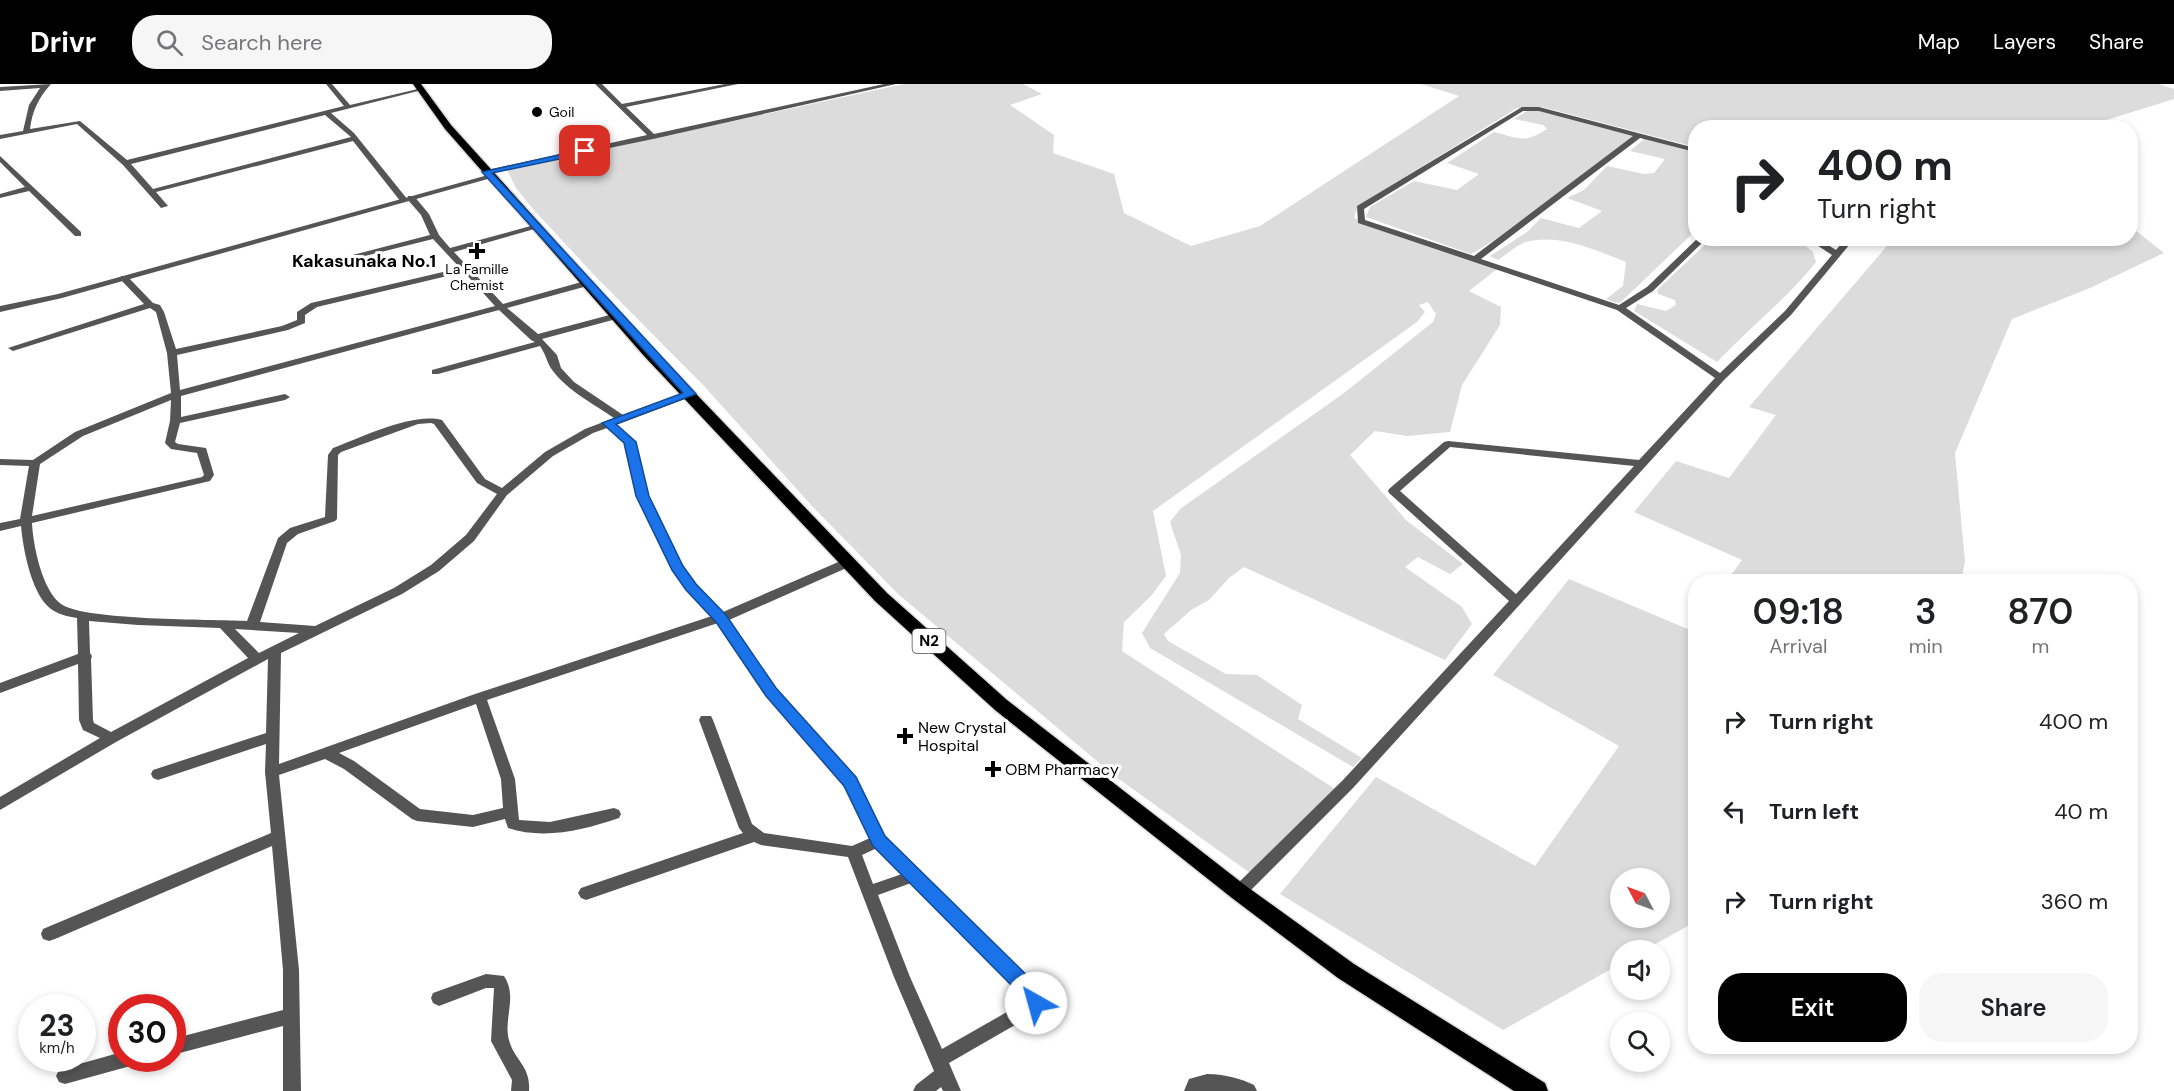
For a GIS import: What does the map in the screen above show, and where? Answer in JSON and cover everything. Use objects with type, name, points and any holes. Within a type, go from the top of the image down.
[{"type":"highway","name":"N2","points":[[419,87],[489,175],[535,226],[880,597],[1001,705],[1239,892],[1346,971],[1536,1091]]},
{"type":"street","points":[[329,84],[348,106]]},
{"type":"street","points":[[598,84],[653,137]]},
{"type":"street","points":[[622,106],[735,84]]},
{"type":"street","points":[[0,309],[124,278],[489,175],[846,91],[893,84]]},
{"type":"street","points":[[0,88],[47,85]]},
{"type":"street","points":[[26,131],[27,119],[47,85]]},
{"type":"street","points":[[126,163],[419,87]]},
{"type":"street","points":[[1688,148],[1539,109],[1522,109],[1360,208],[1361,221],[1620,308],[1721,378]]},
{"type":"street","points":[[325,112],[355,138],[407,199],[425,214],[435,236],[501,307],[538,341],[563,376],[614,421],[630,442],[642,496],[677,567],[691,587],[721,618],[771,692],[851,782],[879,841],[1036,997],[1036,1003],[1030,1008],[941,1067],[922,1091]]},
{"type":"street","points":[[0,137],[78,122],[126,163],[164,206]]},
{"type":"street","points":[[1475,259],[1639,135]]},
{"type":"street","points":[[152,191],[355,138]]},
{"type":"street","points":[[0,158],[78,234]]},
{"type":"street","points":[[0,196],[30,188]]},
{"type":"street","points":[[448,251],[535,226]]},
{"type":"street","points":[[344,260],[435,236]]},
{"type":"street","points":[[1620,308],[1650,289],[1695,246]]},
{"type":"street","points":[[1823,246],[1838,255]]},
{"type":"street","points":[[1239,892],[1348,784],[1721,378],[1788,313],[1845,246]]},
{"type":"street","points":[[172,353],[285,328],[302,321],[300,314],[314,305],[465,269]]},
{"type":"street","points":[[0,527],[206,479],[209,475],[202,450],[175,447],[170,443],[177,407],[174,395],[172,353],[160,312],[157,308],[150,306],[124,278]]},
{"type":"street","points":[[0,462],[35,463],[79,434],[174,395],[588,283]]},
{"type":"street","points":[[13,348],[150,306]]},
{"type":"street","points":[[435,372],[617,316]]},
{"type":"street","points":[[0,804],[111,738],[257,659],[398,591],[454,554],[470,538],[503,493],[549,454],[614,421],[690,394]]},
{"type":"street","points":[[175,421],[285,397]]},
{"type":"street","points":[[252,626],[282,541],[294,531],[331,519],[333,455],[337,450],[417,421],[431,420],[438,422],[481,481],[503,493]]},
{"type":"street","points":[[1516,601],[1393,491],[1448,444],[1642,464]]},
{"type":"street","points":[[35,463],[26,520],[39,578],[48,597],[57,607],[83,615],[317,630]]},
{"type":"street","points":[[272,772],[480,697],[721,618],[848,563]]},
{"type":"street","points":[[83,615],[86,656],[86,720],[88,726],[111,738]]},
{"type":"street","points":[[223,624],[257,659]]},
{"type":"street","points":[[275,651],[272,772],[291,970],[292,1091]]},
{"type":"street","points":[[0,688],[86,656]]},
{"type":"street","points":[[480,697],[508,779],[513,824],[529,830],[544,830],[614,814]]},
{"type":"street","points":[[706,720],[746,828],[753,836],[853,852],[879,841]]},
{"type":"street","points":[[158,774],[273,736]]},
{"type":"street","points":[[326,753],[349,765],[417,815],[472,821],[510,812]]},
{"type":"street","points":[[49,934],[279,836]]},
{"type":"street","points":[[586,893],[753,836]]},
{"type":"street","points":[[853,852],[952,1091]]},
{"type":"street","points":[[869,892],[914,876]]},
{"type":"street","points":[[439,998],[486,981],[498,981],[502,987],[500,1041],[521,1079],[520,1091]]},
{"type":"street","points":[[186,1043],[291,1016]]},
{"type":"street","points":[[64,1076],[108,1064]]},
{"type":"street","points":[[1193,1091],[1195,1085],[1202,1082],[1241,1087],[1248,1091]]},
{"type":"shaded area","points":[[904,84],[1023,84],[1042,94],[1010,105],[1054,135],[1053,153],[1114,174],[1124,213],[1191,246],[1260,226],[1459,96],[1421,84],[2159,84],[2174,89],[2174,99],[2106,120],[1688,120],[1688,145],[1542,107],[1517,108],[1358,206],[1354,217],[1364,225],[1497,269],[1469,291],[1501,307],[1500,325],[1462,385],[1450,432],[1407,436],[1375,431],[1350,455],[1406,520],[1463,564],[1450,574],[1418,557],[1405,567],[1462,607],[1472,624],[1445,660],[1244,567],[1229,578],[1209,600],[1191,610],[1164,634],[1168,641],[1226,674],[1257,675],[1302,705],[1298,719],[1362,758],[1353,767],[1150,648],[1142,633],[1180,573],[1181,555],[1170,522],[1180,509],[1344,393],[1433,322],[1436,314],[1428,302],[1419,305],[1425,312],[1417,322],[1153,511],[1166,576],[1151,596],[1124,622],[1122,651],[1335,789],[1250,873],[1116,777],[898,594],[813,507],[704,386],[596,277],[533,209],[516,188],[507,170]]},
{"type":"shaded area","points":[[1527,111],[1541,111],[1634,137],[1493,241],[1471,254],[1366,217],[1370,207],[1414,181],[1457,190],[1479,174],[1447,163],[1494,132],[1516,138],[1527,138],[1547,129],[1543,125],[1514,119]]},
{"type":"shaded area","points":[[1644,139],[1688,150],[1688,238],[1621,302],[1616,303],[1606,299],[1623,286],[1626,262],[1590,248],[1564,241],[1539,240],[1523,243],[1498,260],[1490,256],[1527,232],[1541,218],[1579,228],[1602,211],[1567,198],[1584,190],[1607,166],[1644,174],[1654,173],[1665,159],[1630,151]]},
{"type":"shaded area","points":[[2138,232],[2164,253],[2090,288],[2012,319],[1955,453],[1965,562],[1963,574],[1732,574],[1742,560],[1634,512],[1676,461],[1729,478],[1776,415],[1749,407],[1887,246],[2138,246]]},
{"type":"shaded area","points":[[1704,246],[1806,246],[1813,252],[1816,262],[1793,288],[1717,362],[1634,311],[1637,304],[1666,311],[1676,305],[1675,300],[1658,294],[1657,290]]},
{"type":"shaded area","points":[[1569,579],[1688,629],[1688,926],[1663,940],[1610,940],[1610,970],[1503,1030],[1280,894],[1376,777],[1535,866],[1619,746],[1493,675]]},
{"type":"place","name":"Goil","points":[[537,112]]},
{"type":"place","name":"La Famille Chemist","points":[[477,251]]},
{"type":"place","name":"New Crystal Hospital","points":[[905,736]]},
{"type":"place","name":"OBM Pharmacy","points":[[993,769]]},
{"type":"district","name":"Kakasunaka No.1","points":[[364,261]]},
{"type":"route","points":[[585,151],[487,172],[650,354],[690,394],[608,423],[630,442],[642,496],[677,567],[691,587],[721,618],[771,692],[851,782],[879,841],[1036,997],[1036,1003]]}]
